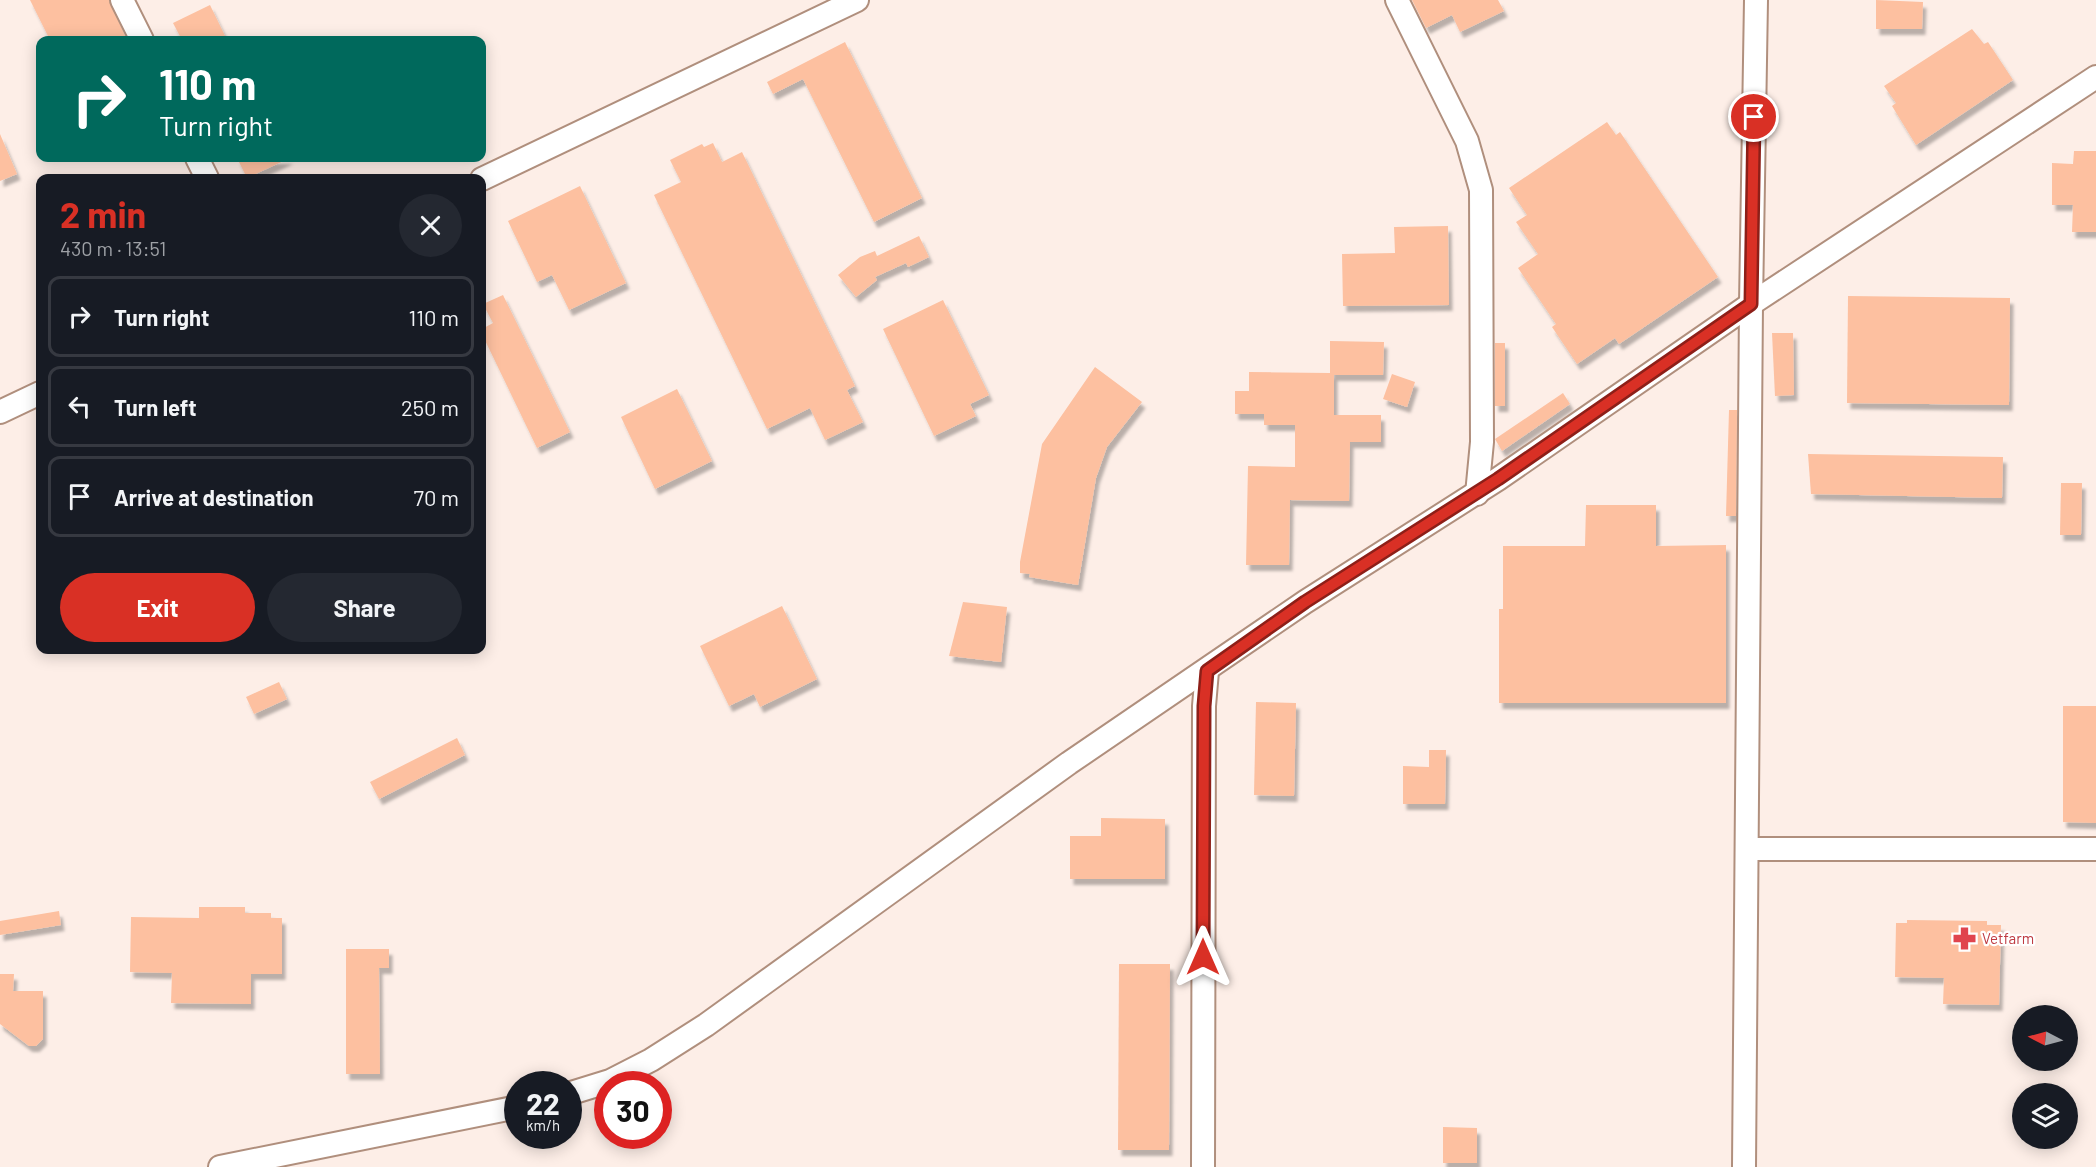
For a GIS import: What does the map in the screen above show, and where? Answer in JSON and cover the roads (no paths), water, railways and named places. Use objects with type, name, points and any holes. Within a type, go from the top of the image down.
[{"type":"street","points":[[122,0],[140,36]]},
{"type":"street","points":[[486,177],[857,0]]},
{"type":"street","points":[[1397,0],[1467,141],[1480,190],[1483,263],[1482,442],[1477,494]]},
{"type":"street","points":[[1744,1167],[1751,304],[1756,0]]},
{"type":"street","points":[[582,1090],[610,1081],[651,1060],[706,1025],[1068,763],[1207,671],[1305,602],[1477,494],[1751,304],[2096,77]]},
{"type":"street","points":[[0,412],[36,395]]},
{"type":"street","points":[[1203,1167],[1204,706],[1207,671]]},
{"type":"street","points":[[1748,849],[2096,849]]},
{"type":"street","points":[[220,1167],[504,1110]]},
{"type":"place","name":"Vetfarm","points":[[1964,939]]}]
